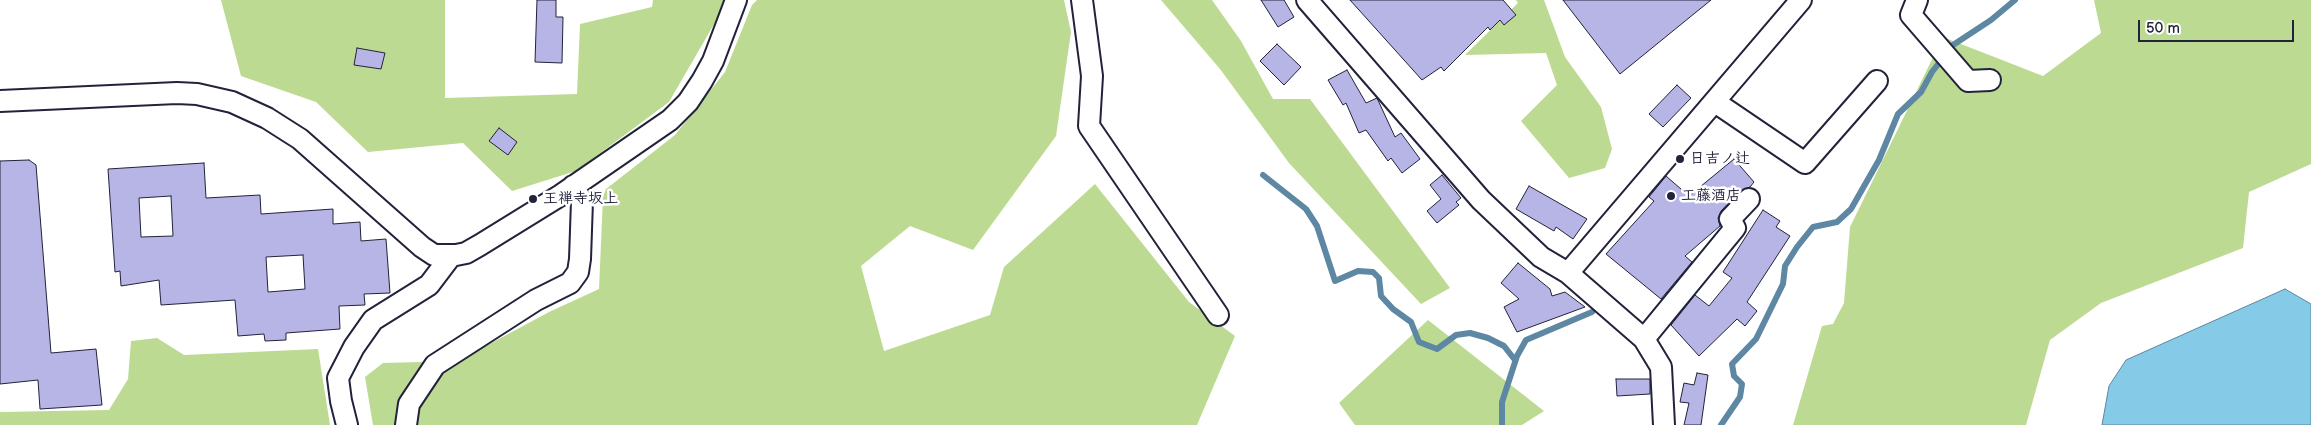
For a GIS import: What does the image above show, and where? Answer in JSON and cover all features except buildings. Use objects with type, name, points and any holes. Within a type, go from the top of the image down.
[{"type":"street","points":[[0,101],[177,93],[214,97],[232,102],[250,109],[284,128],[314,150],[422,247],[434,255],[451,256],[466,253],[573,186],[648,137],[670,120],[688,102],[713,60],[736,0]]},
{"type":"street","points":[[1082,0],[1092,76],[1089,126],[1218,315]]},
{"type":"street","points":[[1307,0],[1481,200],[1541,257],[1568,273],[1644,339],[1661,367],[1664,425]]},
{"type":"street","points":[[1568,273],[1801,0]]},
{"type":"street","points":[[1917,0],[1911,15],[1968,81],[1990,80]]},
{"type":"street","points":[[1715,102],[1805,163],[1877,81]]},
{"type":"street","points":[[406,425],[409,404],[435,364],[536,300],[570,283],[578,272],[582,201],[573,186]]},
{"type":"street","points":[[1644,339],[1735,228],[1730,219],[1750,199]]},
{"type":"street","points":[[347,425],[340,401],[338,378],[354,347],[373,320],[429,284],[451,256]]},
{"type":"green space","points":[[221,0],[445,0],[445,98],[577,94],[580,24],[652,7],[653,0],[728,0],[669,102],[576,171],[512,191],[463,143],[368,152],[316,102],[241,76]]},
{"type":"green space","points":[[757,0],[1064,0],[1071,32],[1056,136],[973,250],[910,226],[861,266],[884,351],[990,315],[1004,267],[1095,184],[1189,302],[1235,336],[1197,425],[373,425],[365,377],[383,363],[458,361],[549,312],[599,289],[603,197],[606,189],[675,135],[725,72],[752,5]]},
{"type":"green space","points":[[1161,0],[1212,0],[1241,41],[1273,99],[1310,99],[1450,288],[1421,304],[1289,163],[1220,69]]},
{"type":"green space","points":[[1516,0],[1544,0],[1565,57],[1601,107],[1612,149],[1605,168],[1569,178],[1521,121],[1557,85],[1546,53],[1465,55],[1518,3]]},
{"type":"green space","points":[[2094,0],[2311,0],[2311,164],[2249,192],[2243,248],[2101,303],[2050,340],[2026,425],[1793,425],[1822,326],[1833,324],[1844,303],[1850,227],[1943,37],[2043,76],[2101,33]]},
{"type":"green space","points":[[1428,320],[1544,411],[1522,425],[1355,425],[1339,403]]},
{"type":"green space","points":[[157,338],[184,355],[318,349],[330,425],[0,425],[0,412],[109,410],[128,379],[131,341]]},
{"type":"water","points":[[2285,289],[2311,304],[2311,425],[2102,425],[2109,386],[2126,360]]},
{"type":"waterway","points":[[1721,425],[1740,397],[1742,384],[1734,376],[1732,364],[1756,339],[1783,284],[1785,266],[1797,247],[1813,227],[1837,222],[1851,209],[1879,160],[1898,114],[1921,92],[1932,72],[1953,45],[1991,20],[2015,0]]},
{"type":"waterway","points":[[1263,175],[1306,209],[1317,226],[1335,281],[1358,271],[1373,272],[1379,278],[1381,296],[1393,309],[1411,322],[1419,342],[1437,349],[1456,335],[1470,333],[1488,338],[1504,346],[1515,360]]},
{"type":"waterway","points":[[1502,425],[1502,402],[1517,356],[1526,340],[1592,312]]},
{"type":"place","name":"日吉ノ辻","points":[[1680,159]]},
{"type":"place","name":"工藤酒店","points":[[1671,196]]},
{"type":"place","name":"王禅寺坂上","points":[[533,199]]}]
